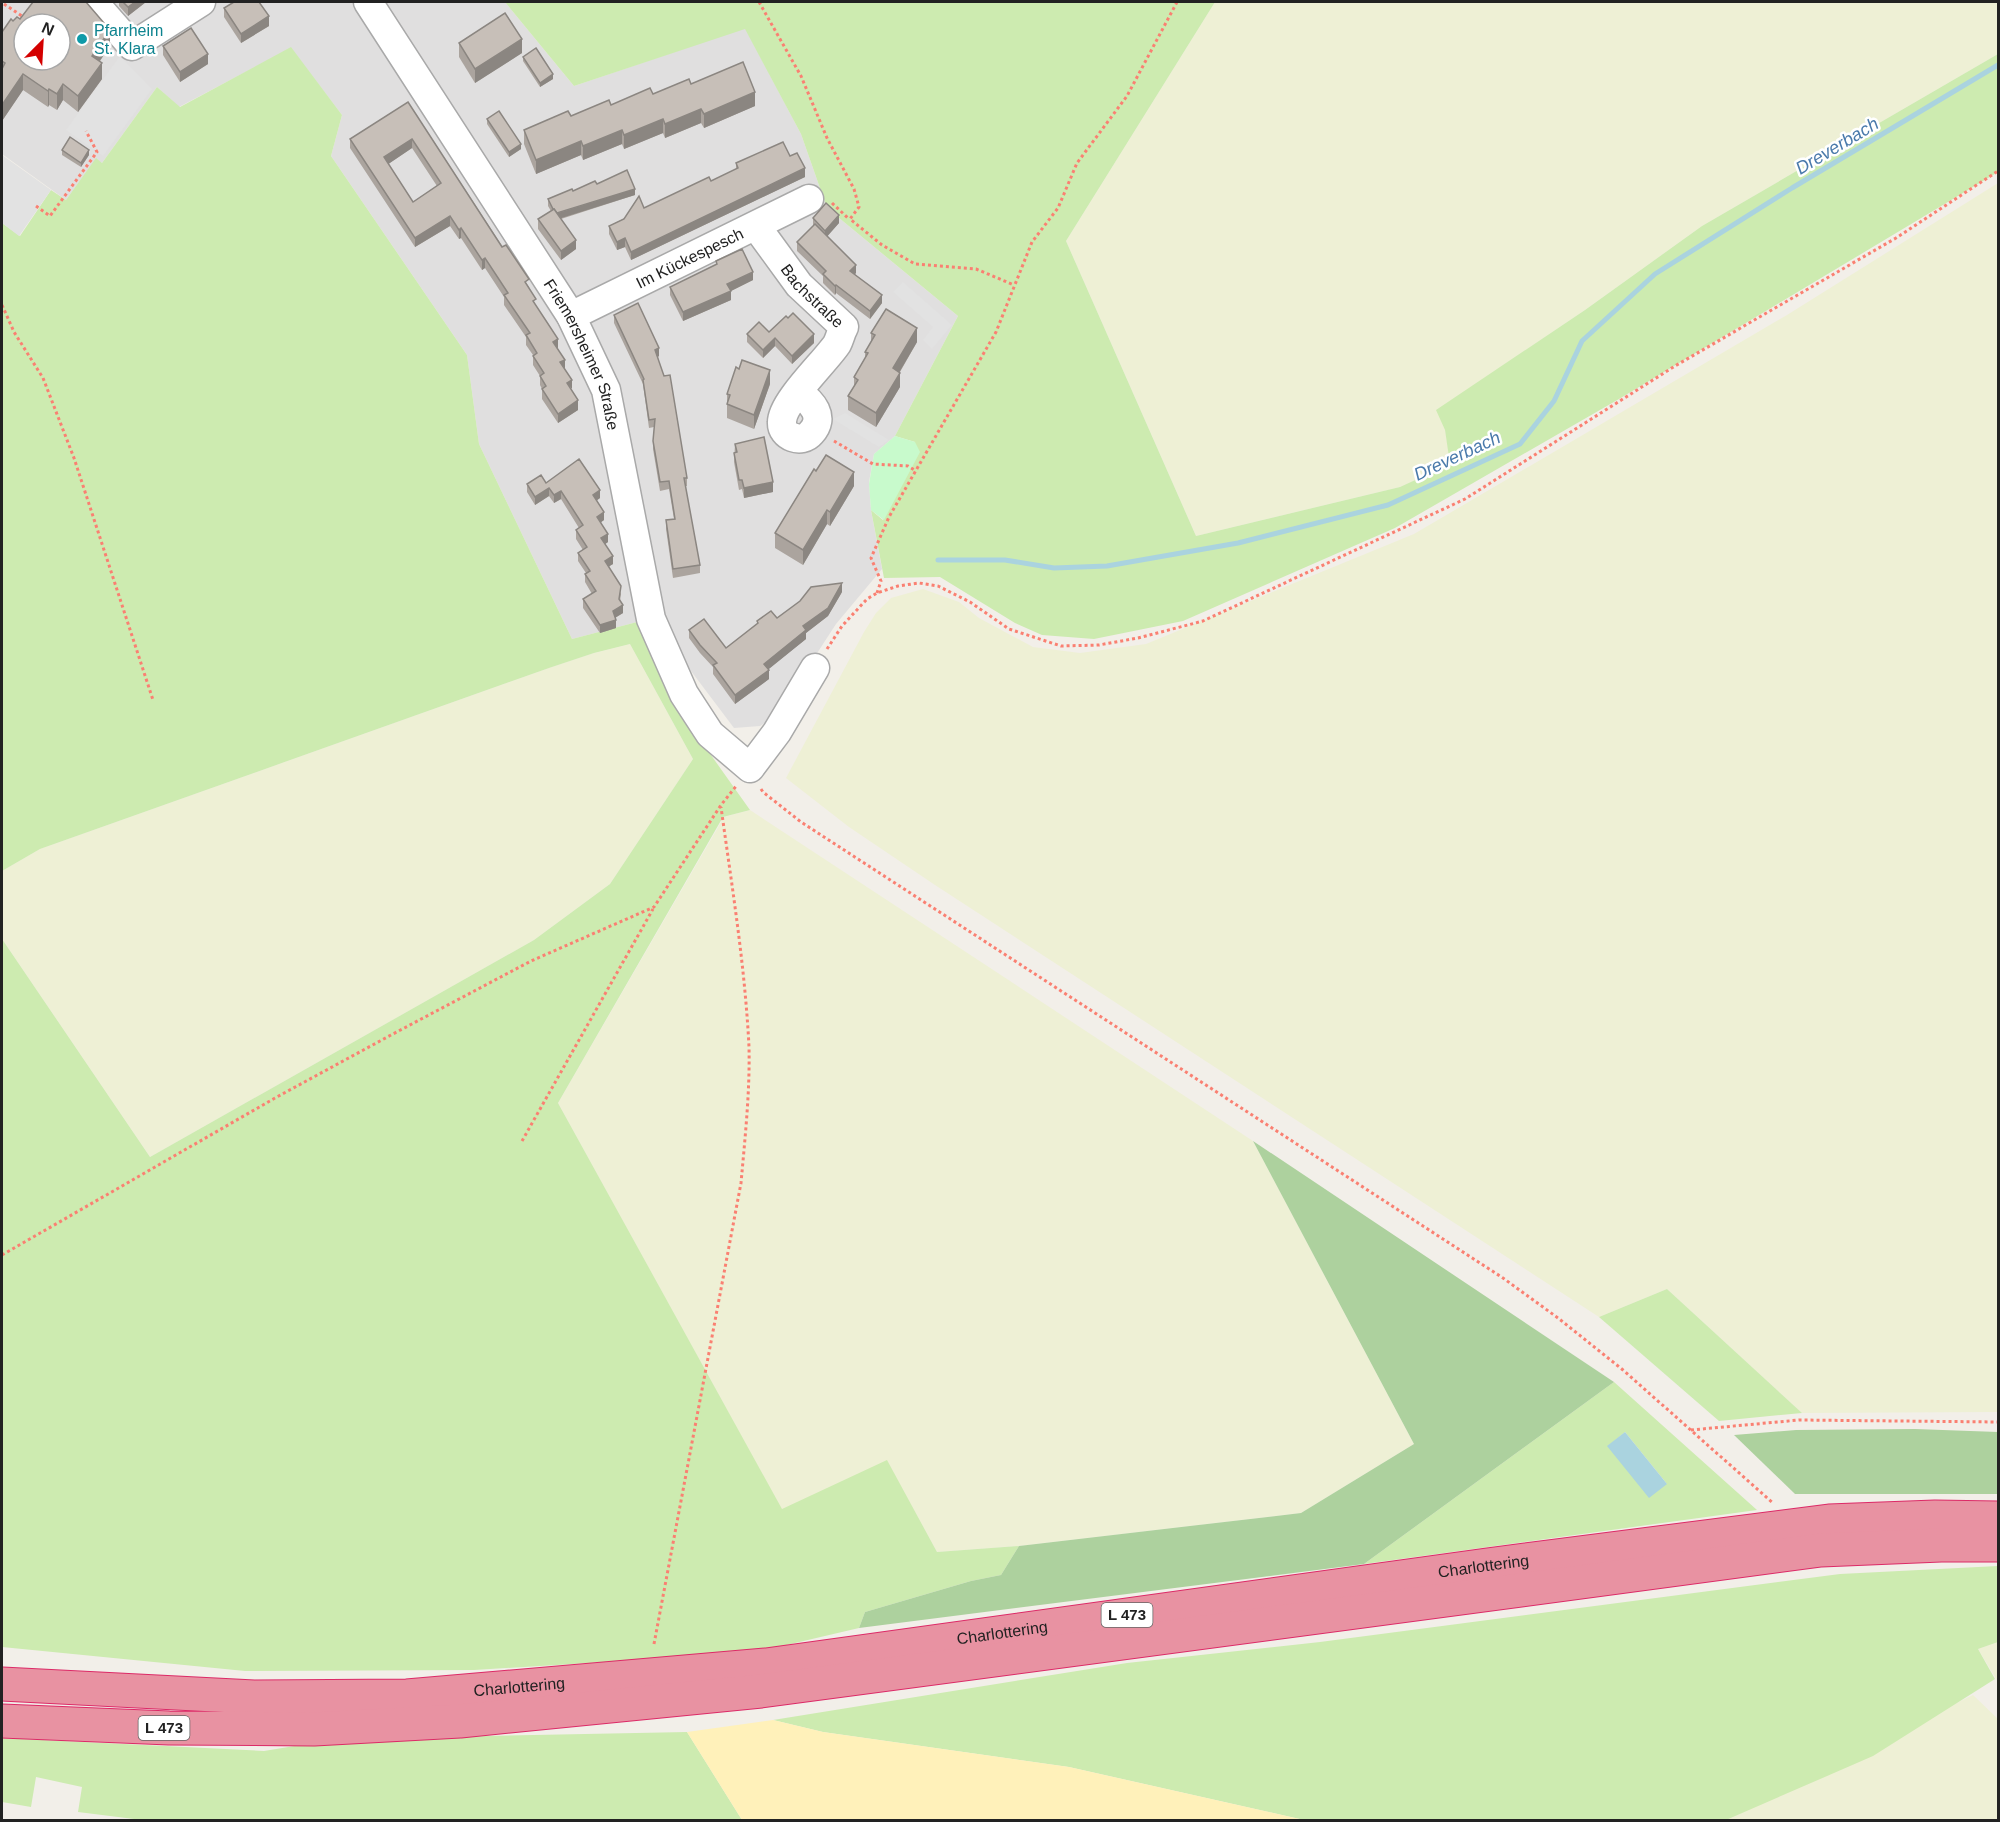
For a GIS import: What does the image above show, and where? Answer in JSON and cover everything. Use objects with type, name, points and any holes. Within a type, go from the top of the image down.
[{"type":"highway","name":"Charlottering","points":[[2,1684],[254,1698],[406,1696],[766,1665],[1475,1567],[1829,1521],[1935,1517],[1998,1518]]},
{"type":"highway","name":"Charlottering","points":[[5,1723],[169,1728],[314,1729],[460,1721],[760,1691],[1821,1550],[1998,1545]]},
{"type":"street","points":[[96,5],[132,46],[201,2]]},
{"type":"street","name":"Friemersheimer Straße","points":[[368,2],[571,316],[606,390],[651,619],[684,694],[710,734],[750,768]]},
{"type":"street","name":"Im Kückespesch","points":[[571,316],[809,199]]},
{"type":"street","name":"Bachstraße","points":[[756,226],[799,285],[843,327],[838,342],[784,411],[781,423],[786,434],[794,439],[810,435],[814,429]]},
{"type":"street","points":[[750,768],[777,732],[815,668]]},
{"type":"path","points":[[759,2],[801,76],[827,138],[854,189],[859,207],[849,219],[882,245],[915,264],[976,269],[1014,285]]},
{"type":"path","points":[[877,592],[881,581],[871,558],[889,517],[996,332],[1032,242],[1058,208],[1077,163],[1127,96],[1177,2]]},
{"type":"path","points":[[2,4],[26,19],[31,11]]},
{"type":"path","points":[[36,206],[50,216],[97,152],[86,131]]},
{"type":"path","points":[[815,668],[842,626],[867,599],[877,592],[898,586],[919,584],[938,586],[970,602],[1009,630],[1061,646],[1099,645],[1203,621],[1465,499],[1675,366],[1896,238],[1998,171]]},
{"type":"path","points":[[2,305],[14,332],[42,378],[74,458],[153,700]]},
{"type":"path","points":[[814,429],[873,464],[908,466],[916,471]]},
{"type":"path","points":[[522,1141],[654,907],[721,805],[750,768],[763,792],[801,822],[1503,1278],[1614,1362],[1777,1506]]},
{"type":"path","points":[[654,1644],[741,1183],[747,1116],[749,1049],[743,955],[721,805]]},
{"type":"path","points":[[2,1255],[275,1098],[391,1035],[531,961],[654,907]]},
{"type":"path","points":[[1691,1430],[1799,1420],[1998,1422]]},
{"type":"shaded area","points":[[2,2],[505,2],[574,86],[745,28],[801,134],[827,208],[958,316],[895,436],[874,454],[869,482],[871,510],[882,569],[836,624],[777,715],[760,726],[734,728],[688,667],[665,619],[641,621],[572,639],[479,444],[467,355],[331,156],[342,115],[291,48],[179,107],[157,87],[102,163],[96,159],[66,200],[2,154]]},
{"type":"shaded area","points":[[120,56],[152,89],[103,156],[66,130]]},
{"type":"shaded area","points":[[2,155],[51,190],[19,236],[2,223]]},
{"type":"shaded area","points":[[903,282],[952,325],[932,349],[923,340],[933,327],[893,292]]},
{"type":"shaded area","points":[[845,413],[889,440],[879,447],[833,419]]},
{"type":"green space","points":[[505,2],[1215,2],[1066,241],[1196,536],[1400,487],[1450,464],[1445,430],[1436,410],[1585,310],[1702,226],[1998,54],[1998,172],[1619,399],[1395,528],[1183,621],[1094,639],[1042,635],[1015,623],[940,577],[884,578],[871,510],[883,520],[915,442],[895,436],[958,316],[827,208],[801,134],[745,29],[574,86]]},
{"type":"green space","points":[[1215,2],[1998,2],[1998,54],[1702,226],[1585,310],[1437,410],[1445,430],[1451,464],[1400,487],[1196,536],[1066,241]]},
{"type":"green space","points":[[291,47],[342,115],[331,156],[467,355],[479,444],[572,639],[641,621],[696,734],[750,810],[723,817],[558,1103],[782,1509],[887,1460],[937,1552],[1019,1546],[1001,1575],[971,1581],[865,1612],[859,1628],[752,1653],[474,1670],[245,1671],[2,1647],[2,939],[150,1157],[534,940],[610,884],[693,759],[630,644],[549,668],[40,849],[2,871],[2,223],[20,236],[51,190],[66,200],[96,158],[102,163],[157,87],[180,107]]},
{"type":"green space","points":[[1998,183],[1998,1412],[1802,1413],[1667,1289],[1599,1317],[935,885],[849,827],[786,778],[864,632],[876,613],[891,598],[923,589],[959,602],[979,618],[1033,647],[1080,653],[1146,644],[1414,534],[1787,315]]},
{"type":"green space","points":[[895,436],[915,442],[920,452],[884,520],[871,510],[869,484],[874,454]]},
{"type":"green space","points":[[630,644],[693,759],[610,884],[534,940],[150,1157],[2,939],[2,871],[40,849],[549,668]]},
{"type":"green space","points":[[750,810],[1253,1141],[1414,1444],[1301,1513],[1019,1546],[937,1552],[887,1461],[782,1510],[558,1103],[724,817]]},
{"type":"green space","points":[[1253,1141],[1614,1382],[1364,1564],[859,1628],[865,1612],[971,1581],[1001,1575],[1019,1546],[1301,1513],[1414,1444]]},
{"type":"green space","points":[[1667,1289],[1802,1413],[1719,1421],[1599,1317]]},
{"type":"green space","points":[[1614,1382],[1757,1510],[1364,1564]],"holes":[[[1625,1432],[1667,1484],[1608,1446]]]},
{"type":"green space","points":[[1915,1429],[1998,1432],[1998,1494],[1795,1494],[1734,1435],[1796,1430]]},
{"type":"green space","points":[[1998,1566],[1998,1642],[1978,1649],[1995,1679],[1873,1756],[1726,1820],[1304,1820],[1069,1767],[823,1732],[773,1720],[1127,1663],[1320,1642],[1840,1574]]},
{"type":"green space","points":[[1998,1642],[1998,1682],[1978,1649]]},
{"type":"green space","points":[[1973,1695],[1998,1719],[1998,1820],[1716,1820]]},
{"type":"green space","points":[[687,1732],[742,1820],[142,1820],[78,1812],[82,1787],[36,1777],[31,1807],[2,1802],[2,1738],[264,1751],[337,1739]]},
{"type":"sand","points":[[773,1720],[823,1732],[1069,1767],[1304,1820],[742,1820],[687,1732]]},
{"type":"water","points":[[1625,1432],[1667,1484],[1649,1498],[1607,1446]]},
{"type":"building","points":[[33,2],[86,2],[110,30],[92,56],[102,63],[78,96],[63,84],[57,94],[49,89],[48,91],[23,74],[2,105],[2,69],[5,63],[2,61],[2,32],[11,19],[12,72],[72,72],[72,12],[25,12]]},
{"type":"building","points":[[123,2],[135,2],[128,7]]},
{"type":"building","points":[[234,2],[259,2],[269,16],[241,34],[224,8]]},
{"type":"building","points":[[505,13],[522,39],[475,69],[459,43]]},
{"type":"building","points":[[191,28],[208,54],[180,72],[163,46]]},
{"type":"building","points":[[536,48],[553,74],[540,83],[523,57]]},
{"type":"building","points":[[743,62],[755,92],[704,114],[701,109],[665,124],[663,119],[624,135],[622,130],[583,146],[581,141],[536,160],[524,130],[568,111],[571,116],[609,100],[611,105],[650,88],[653,94],[689,79],[691,84]]},
{"type":"building","points":[[408,102],[502,247],[506,245],[529,279],[525,282],[536,299],[533,301],[558,339],[553,342],[565,360],[560,362],[572,380],[567,383],[578,400],[558,414],[542,389],[546,386],[540,376],[544,373],[533,356],[537,353],[526,335],[530,333],[504,295],[508,293],[485,258],[482,260],[461,228],[459,230],[450,216],[415,238],[350,139]],"holes":[[[412,139],[441,183],[413,202],[384,157]]]},
{"type":"building","points":[[499,111],[521,144],[509,152],[487,119]]},
{"type":"building","points":[[70,137],[89,150],[81,163],[62,150]]},
{"type":"building","points":[[783,142],[790,156],[797,153],[805,168],[631,252],[625,238],[617,242],[609,226],[624,219],[639,196],[644,208],[709,177],[711,181],[738,168],[736,163]]},
{"type":"building","points":[[627,170],[635,189],[557,213],[548,199],[595,181],[597,184]]},
{"type":"building","points":[[826,203],[839,215],[825,231],[813,218]]},
{"type":"building","points":[[554,209],[576,240],[561,251],[538,219]]},
{"type":"building","points":[[815,224],[856,265],[850,271],[882,295],[870,311],[835,286],[823,274],[826,271],[797,242]]},
{"type":"building","points":[[742,249],[753,272],[727,284],[731,291],[683,312],[670,287]]},
{"type":"building","points":[[638,303],[659,348],[655,350],[664,376],[670,375],[687,478],[684,478],[700,565],[673,569],[666,520],[675,519],[669,481],[660,482],[653,441],[655,419],[649,420],[644,379],[614,315]]},
{"type":"building","points":[[886,309],[917,328],[893,368],[900,373],[876,413],[848,396],[858,380],[854,377],[875,335],[871,333]]},
{"type":"building","points":[[793,313],[814,334],[792,356],[775,338],[763,350],[747,334],[759,322],[769,332],[786,316],[788,318]]},
{"type":"building","points":[[742,360],[770,370],[754,415],[727,404],[730,395],[727,394],[736,367],[739,369]]},
{"type":"building","points":[[764,437],[773,482],[744,488],[742,480],[739,480],[734,453],[737,452],[735,444]]},
{"type":"building","points":[[826,455],[854,472],[830,512],[827,510],[803,550],[775,533],[814,469],[816,471]]},
{"type":"building","points":[[579,459],[600,490],[593,495],[604,512],[597,517],[608,534],[601,538],[613,556],[605,561],[621,586],[619,599],[623,605],[613,611],[616,620],[600,625],[583,599],[596,591],[585,574],[590,571],[578,553],[587,547],[576,530],[583,525],[561,491],[554,495],[549,488],[535,497],[527,484],[541,475],[546,483]]},
{"type":"building","points":[[842,583],[828,608],[803,626],[806,630],[764,664],[769,670],[735,695],[713,665],[717,663],[689,630],[704,619],[726,648],[771,611],[777,618],[800,601],[811,587]]},
{"type":"waterway","name":"Dreverbach","points":[[938,560],[1005,560],[1054,568],[1107,566],[1238,543],[1388,505],[1520,444],[1554,401],[1582,341],[1655,274],[1792,188],[1998,65]]},
{"type":"place","name":"Pfarrheim St. Klara","points":[[82,39]]}]
